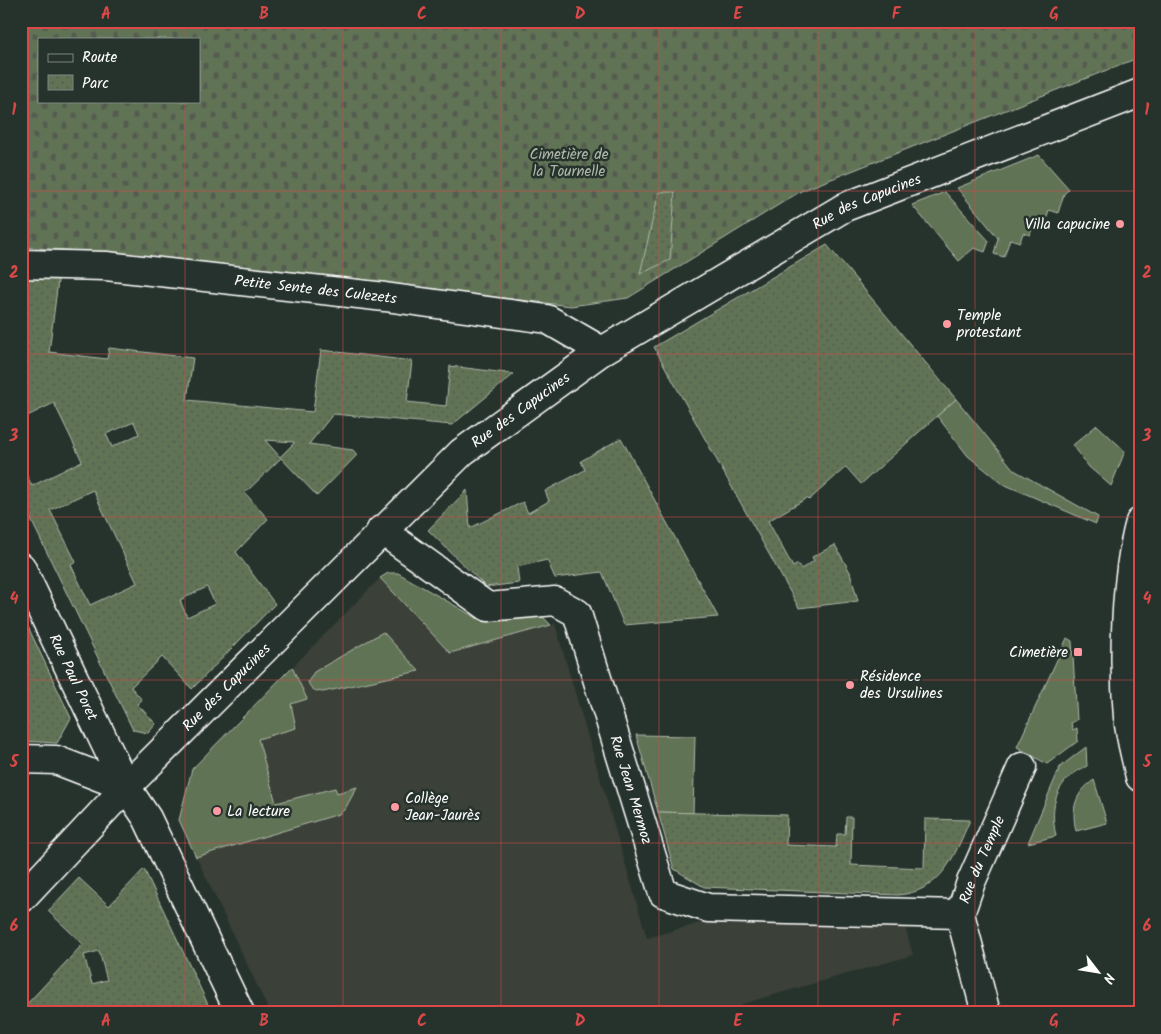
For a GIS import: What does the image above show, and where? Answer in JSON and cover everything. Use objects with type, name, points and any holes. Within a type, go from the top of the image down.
[{"type":"street","name":"Rue des Capucines","points":[[21,899],[126,787],[462,452],[602,351],[845,207],[1140,93]]},
{"type":"street","name":"Petite Sente des Culezets","points":[[21,264],[106,266],[385,297],[547,319],[602,351]]},
{"type":"street","points":[[1140,522],[1133,552],[1126,658],[1128,718],[1140,777]]},
{"type":"street","name":"Rue Jean Mermoz","points":[[382,530],[488,607],[555,601],[577,613],[663,893],[708,908],[960,914]]},
{"type":"street","name":"Rue Paul Poret","points":[[21,567],[126,787],[147,818],[240,1013]]},
{"type":"street","points":[[1128,635],[1140,602]]},
{"type":"street","points":[[21,759],[56,760],[126,787]]},
{"type":"street","name":"Rue du Temple","points":[[986,1013],[960,914],[971,882],[1022,767]]},
{"type":"shaded area","name":"Collège Jean-Jaurès","points":[[380,578],[450,653],[555,624],[647,938],[725,916],[904,923],[913,955],[742,1004],[744,1013],[270,1013],[179,820],[270,690]]},
{"type":"green space","name":"Cimetière de la Tournelle","points":[[21,21],[1140,21],[1140,57],[801,191],[628,298],[571,306],[139,255],[21,247]]},
{"type":"green space","points":[[1039,155],[1069,189],[1064,194],[1058,213],[1049,210],[1046,220],[1036,217],[1030,235],[1023,233],[1020,242],[1010,239],[1004,257],[994,254],[998,238],[957,188]]},
{"type":"green space","points":[[659,192],[675,192],[670,260],[640,274]]},
{"type":"green space","points":[[945,192],[989,241],[985,252],[974,248],[959,261],[912,205]]},
{"type":"green space","points":[[827,245],[956,399],[861,484],[846,467],[809,500],[807,498],[768,521],[793,567],[798,564],[801,569],[814,561],[812,557],[835,545],[850,572],[858,601],[799,608],[654,347]]},
{"type":"green space","points":[[21,272],[59,273],[49,352],[107,359],[109,348],[193,358],[187,400],[313,412],[321,350],[412,361],[407,402],[446,406],[450,366],[514,374],[452,425],[333,414],[309,444],[353,450],[357,455],[317,496],[281,458],[245,493],[268,519],[236,552],[275,604],[192,689],[162,657],[131,687],[142,700],[137,704],[156,724],[148,733],[133,730],[21,499],[21,464],[32,486],[82,461],[54,403],[21,419],[21,330],[26,327],[21,318]],"holes":[[[134,422],[139,434],[112,447],[106,434]],[[265,440],[294,442],[280,457]],[[93,490],[137,583],[90,605],[71,565],[76,562],[50,510]],[[207,587],[215,604],[187,617],[180,600]]]},
{"type":"green space","points":[[956,399],[1014,470],[1098,517],[1096,524],[1003,484],[968,456],[937,416]]},
{"type":"green space","points":[[1097,425],[1125,451],[1111,486],[1089,467],[1073,445]]},
{"type":"green space","points":[[621,438],[718,617],[624,625],[602,572],[555,578],[547,560],[517,567],[519,583],[486,587],[428,530],[467,490],[470,528],[523,502],[528,513],[549,501],[545,491],[585,470],[581,461]]},
{"type":"green space","points":[[388,573],[398,573],[480,620],[490,621],[517,616],[530,616],[543,617],[551,625],[450,653],[380,578]]},
{"type":"green space","points":[[21,612],[71,718],[57,743],[21,741],[21,685],[26,678],[21,675]]},
{"type":"green space","points":[[383,632],[419,671],[323,692],[316,691],[310,687],[308,682],[314,672]]},
{"type":"green space","points":[[1067,638],[1072,641],[1077,720],[1071,723],[1073,730],[1077,728],[1078,741],[1047,764],[1017,747]]},
{"type":"green space","points":[[292,667],[307,699],[291,704],[296,728],[258,739],[276,803],[335,788],[337,793],[357,787],[345,809],[339,814],[196,857],[179,820],[192,769]]},
{"type":"green space","points":[[636,735],[695,736],[693,813],[658,812]]},
{"type":"green space","points":[[1086,747],[1087,766],[1068,778],[1057,794],[1054,814],[1056,836],[1028,843],[1060,767]]},
{"type":"green space","points":[[1094,780],[1107,823],[1076,831],[1074,808],[1076,802],[1082,790]]},
{"type":"green space","points":[[658,812],[787,815],[786,845],[836,847],[837,834],[845,834],[846,817],[852,817],[851,865],[924,868],[925,819],[970,820],[952,858],[936,879],[926,887],[898,895],[704,887],[674,869]]},
{"type":"green space","points":[[144,869],[212,1013],[21,1013],[21,1003],[25,1006],[83,944],[48,911],[79,878],[109,906]],"holes":[[[99,951],[107,980],[92,984],[84,955]]]},
{"type":"place","name":"Villa capucine","points":[[1120,224]]},
{"type":"place","name":"Temple protestant","points":[[947,324]]},
{"type":"place","name":"Cimetière","points":[[1078,652]]},
{"type":"place","name":"Résidence des Ursulines","points":[[850,685]]},
{"type":"place","name":"Collège Jean-Jaurès","points":[[395,807]]},
{"type":"place","name":"La lecture","points":[[217,811]]}]
